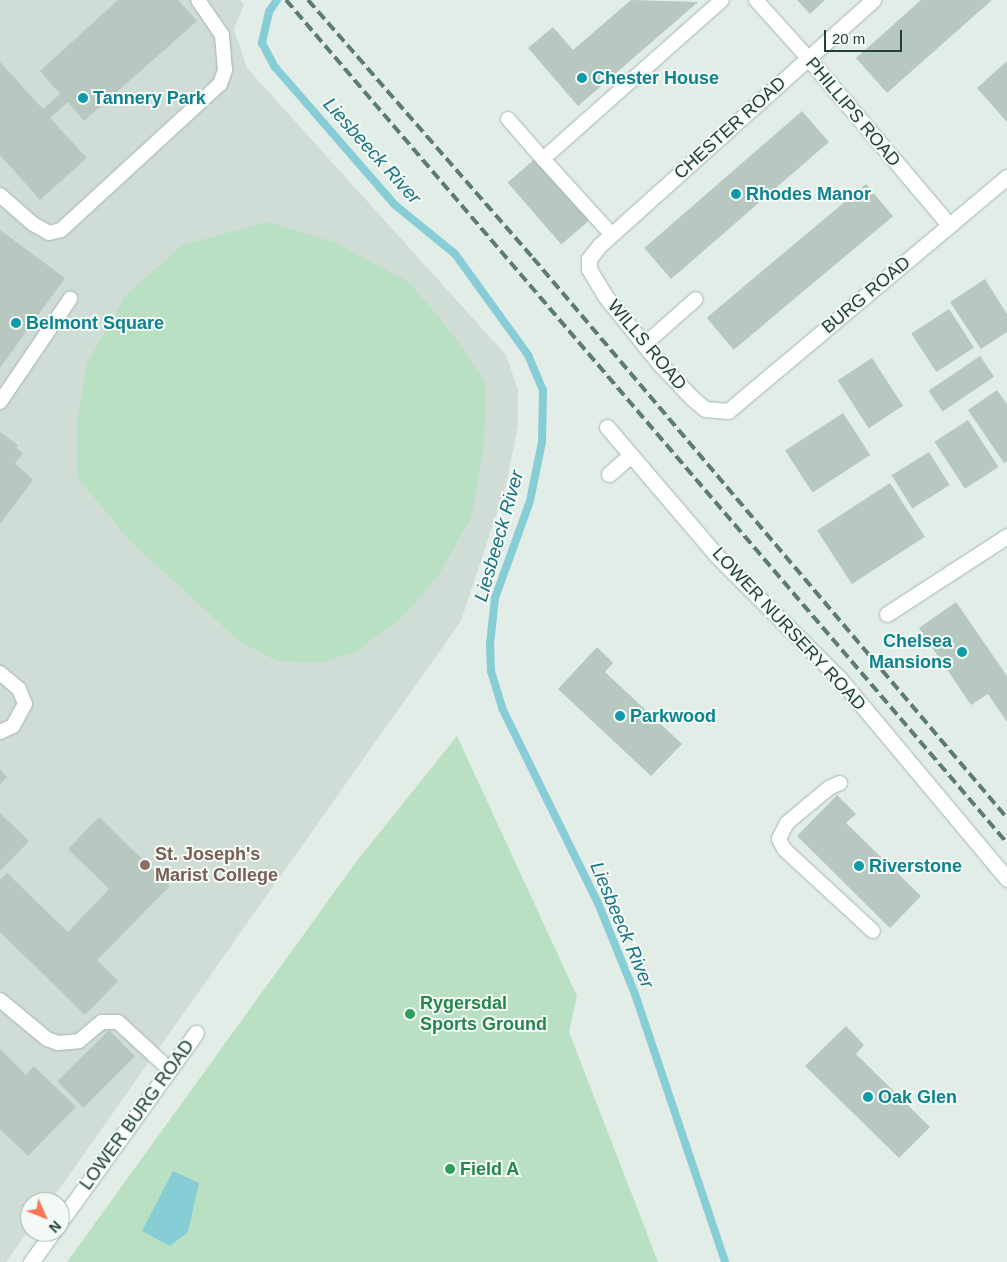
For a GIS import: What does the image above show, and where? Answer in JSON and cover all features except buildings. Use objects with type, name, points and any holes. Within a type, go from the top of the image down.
[{"type":"street","name":"CHESTER ROAD","points":[[589,259],[612,235],[874,0]]},
{"type":"street","name":"PHILLIPS ROAD","points":[[808,58],[948,225]]},
{"type":"street","name":"BURG ROAD","points":[[723,412],[736,406],[1007,177]]},
{"type":"street","name":"WILLS ROAD","points":[[589,259],[592,278],[644,345],[704,409],[723,412]]},
{"type":"street","name":"LOWER NURSERY ROAD","points":[[607,427],[718,557],[840,678],[1007,879]]},
{"type":"street","points":[[608,474],[631,455]]},
{"type":"street","points":[[887,614],[1007,536]]},
{"type":"street","name":"LOWER BURG ROAD","points":[[70,1208],[196,1033]]},
{"type":"street","points":[[31,1262],[46,1242]]},
{"type":"lane","points":[[0,195],[33,224],[49,233],[61,230],[220,84],[225,70],[222,35],[198,0]]},
{"type":"lane","points":[[543,159],[722,0]]},
{"type":"lane","name":"PHILLIPS ROAD","points":[[756,0],[808,58]]},
{"type":"lane","points":[[508,119],[612,235]]},
{"type":"lane","points":[[0,402],[70,299]]},
{"type":"lane","points":[[644,345],[696,299]]},
{"type":"lane","points":[[0,673],[19,689],[25,704],[21,717],[13,726],[0,732]]},
{"type":"lane","points":[[840,783],[829,788],[787,823],[779,839],[784,849],[873,931]]},
{"type":"lane","points":[[0,1000],[47,1039],[58,1043],[79,1041],[102,1022],[118,1022],[170,1070]]},
{"type":"shaded area","name":"St. Joseph's Marist College","points":[[0,0],[240,0],[244,5],[234,29],[247,68],[506,355],[518,390],[518,426],[506,485],[461,621],[57,1192],[20,1192],[21,1242],[6,1262],[0,1262]]},
{"type":"green space","points":[[268,222],[334,242],[409,282],[451,332],[486,384],[484,446],[471,518],[439,574],[405,615],[357,651],[320,663],[277,661],[240,642],[130,541],[78,478],[77,422],[87,363],[125,296],[182,245]]},
{"type":"green space","name":"Rygersdal Sports Ground","points":[[457,736],[577,996],[569,1032],[658,1262],[67,1262],[356,862]]},
{"type":"water","points":[[173,1171],[199,1183],[188,1232],[170,1246],[142,1231]]},
{"type":"waterway","name":"Liesbeeck River","points":[[277,0],[269,12],[262,43],[275,67],[395,205],[455,254],[528,355],[543,390],[542,442],[530,501],[495,598],[490,644],[491,671],[502,708],[598,903],[635,994],[725,1262]]},
{"type":"railway","points":[[286,0],[1007,843]]},
{"type":"railway","points":[[308,0],[533,258],[1007,818]]},
{"type":"place","name":"Chester House","points":[[582,78]]},
{"type":"place","name":"Tannery Park","points":[[83,98]]},
{"type":"place","name":"Rhodes Manor","points":[[736,194]]},
{"type":"place","name":"Belmont Square","points":[[16,323]]},
{"type":"place","name":"Chelsea Mansions","points":[[962,652]]},
{"type":"place","name":"Parkwood","points":[[620,716]]},
{"type":"place","name":"St. Joseph's Marist College","points":[[145,865]]},
{"type":"place","name":"Riverstone","points":[[859,866]]},
{"type":"place","name":"Rygersdal Sports Ground","points":[[410,1014]]},
{"type":"place","name":"Oak Glen","points":[[868,1097]]},
{"type":"place","name":"Field A","points":[[450,1169]]}]
